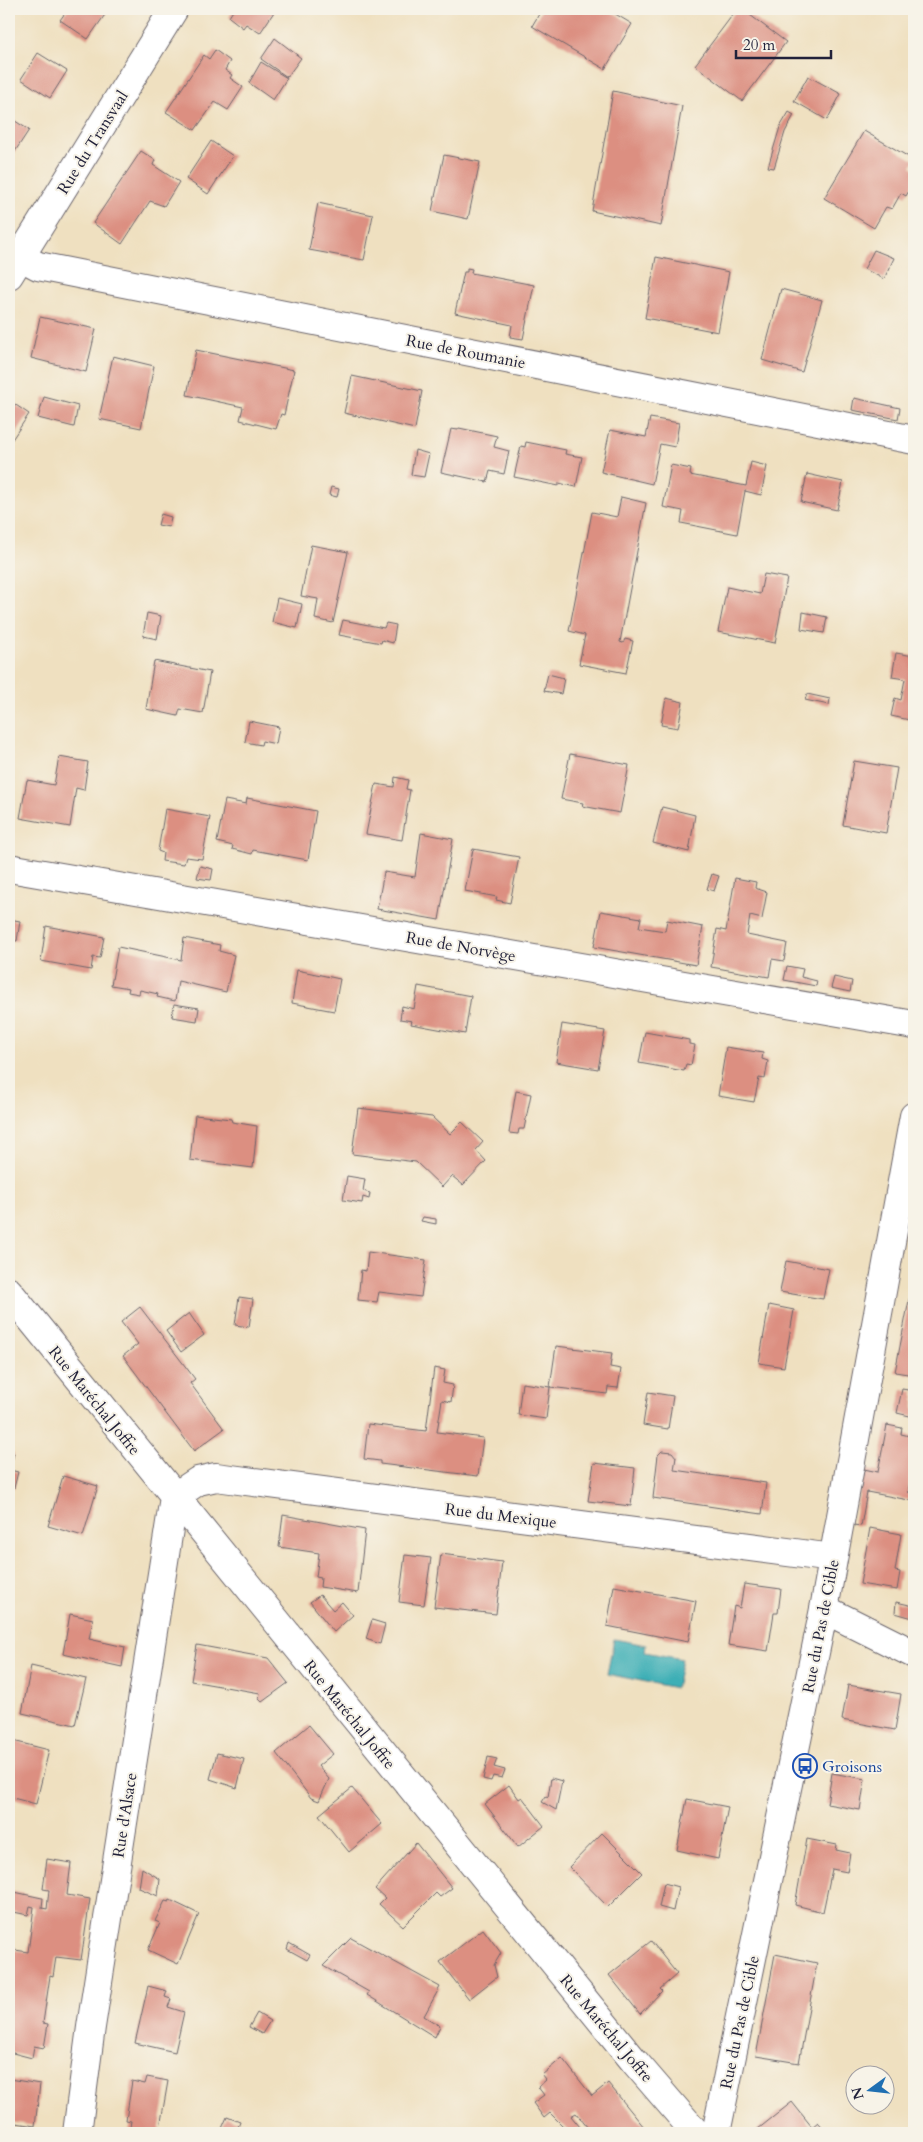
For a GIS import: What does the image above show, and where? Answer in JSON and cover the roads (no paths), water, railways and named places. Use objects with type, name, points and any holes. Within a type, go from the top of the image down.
[{"type":"street","name":"Rue du Transvaal","points":[[15,266],[174,9]]},
{"type":"street","name":"Rue de Roumanie","points":[[15,266],[38,266],[914,440]]},
{"type":"street","name":"Rue de Norvège","points":[[9,868],[914,1025]]},
{"type":"street","name":"Rue du Pas de Cible","points":[[716,2133],[824,1609],[914,1116]]},
{"type":"street","name":"Rue Maréchal Joffre","points":[[9,1292],[634,2061],[696,2133]]},
{"type":"street","name":"Rue du Mexique","points":[[174,1497],[198,1481],[216,1477],[833,1558]]},
{"type":"street","name":"Rue d'Alsace","points":[[77,2133],[91,2027],[174,1497]]},
{"type":"street","points":[[824,1609],[914,1654]]},
{"type":"water","points":[[614,1639],[646,1645],[645,1652],[682,1659],[676,1688],[607,1674]]},
{"type":"place","name":"Groisons","points":[[805,1766]]}]
